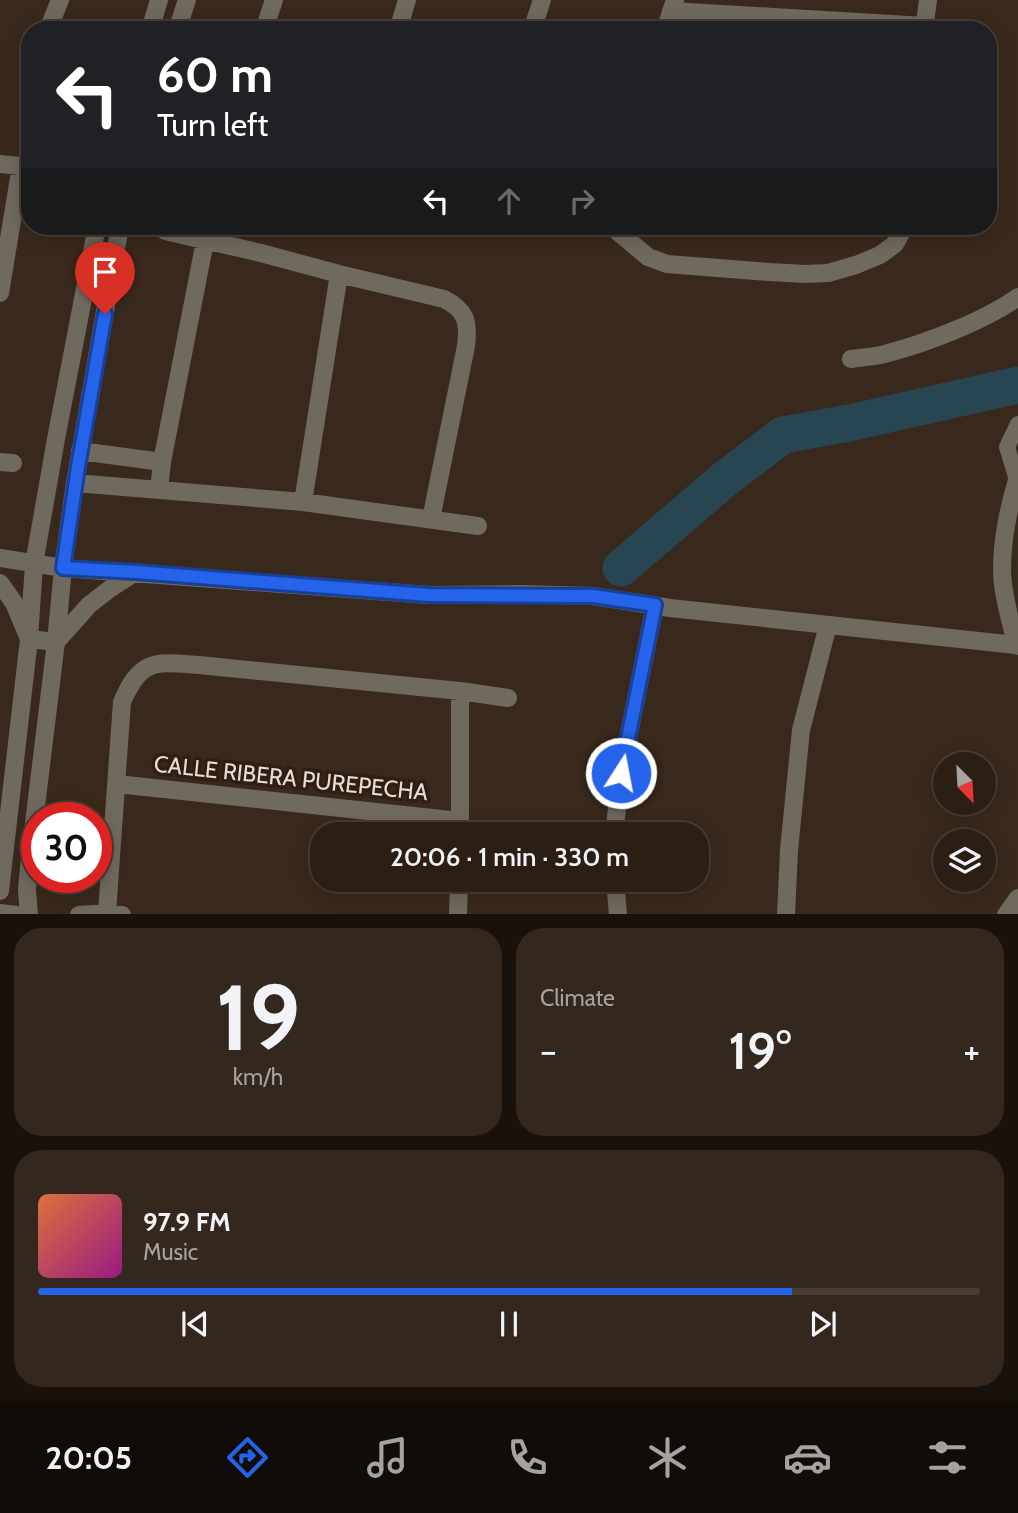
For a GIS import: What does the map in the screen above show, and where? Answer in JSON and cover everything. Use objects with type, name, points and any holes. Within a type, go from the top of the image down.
[{"type":"street","points":[[52,21],[60,0]]},
{"type":"street","points":[[153,21],[159,0]]},
{"type":"street","points":[[180,21],[187,0]]},
{"type":"street","points":[[267,21],[274,0]]},
{"type":"street","points":[[401,21],[407,0]]},
{"type":"street","points":[[535,21],[541,0]]},
{"type":"street","points":[[926,21],[928,0]]},
{"type":"street","points":[[673,5],[848,21]]},
{"type":"street","points":[[0,164],[21,167]]},
{"type":"street","points":[[0,293],[21,205]]},
{"type":"street","points":[[0,891],[29,639],[34,564],[95,235]]},
{"type":"street","points":[[39,802],[63,568],[75,483],[119,235]]},
{"type":"street","points":[[179,235],[444,299],[457,306],[464,315],[468,330],[432,519]]},
{"type":"street","points":[[622,235],[648,257],[667,264],[805,274],[828,273],[856,265],[880,255],[895,244],[900,235]]},
{"type":"street","points":[[159,490],[162,462],[205,242]]},
{"type":"street","points":[[303,502],[339,274]]},
{"type":"street","points":[[851,359],[887,354],[933,338],[976,320],[1018,297]]},
{"type":"street","points":[[0,558],[63,568],[429,595],[593,596],[1017,645],[1002,571],[1004,536],[1017,479],[1007,447],[1018,424]]},
{"type":"street","points":[[80,451],[162,462]]},
{"type":"street","points":[[75,483],[303,502],[478,526]]},
{"type":"street","points":[[56,642],[89,605],[136,572]]},
{"type":"street","points":[[0,583],[14,603],[29,639]]},
{"type":"street","points":[[615,822],[621,773],[655,605]]},
{"type":"street","points":[[786,914],[789,850],[801,730],[828,625]]},
{"type":"street","points":[[29,639],[56,642]]},
{"type":"street","points":[[112,845],[122,702],[130,684],[140,671],[153,664],[198,664],[508,698]]},
{"type":"street","points":[[23,690],[50,693]]},
{"type":"street","points":[[460,691],[460,822]]},
{"type":"street","name":"CALLE RIBERA PUREPECHA","points":[[117,784],[413,822]]},
{"type":"street","points":[[112,871],[115,914]]},
{"type":"street","points":[[458,914],[459,892]]},
{"type":"street","points":[[616,892],[618,914]]},
{"type":"street","points":[[27,893],[29,914]]},
{"type":"street","points":[[1007,914],[1018,898]]},
{"type":"waterway","points":[[621,568],[726,478],[783,435],[1018,385]]},
{"type":"route","points":[[105,314],[63,568],[429,595],[593,596],[655,605],[621,773]]}]
